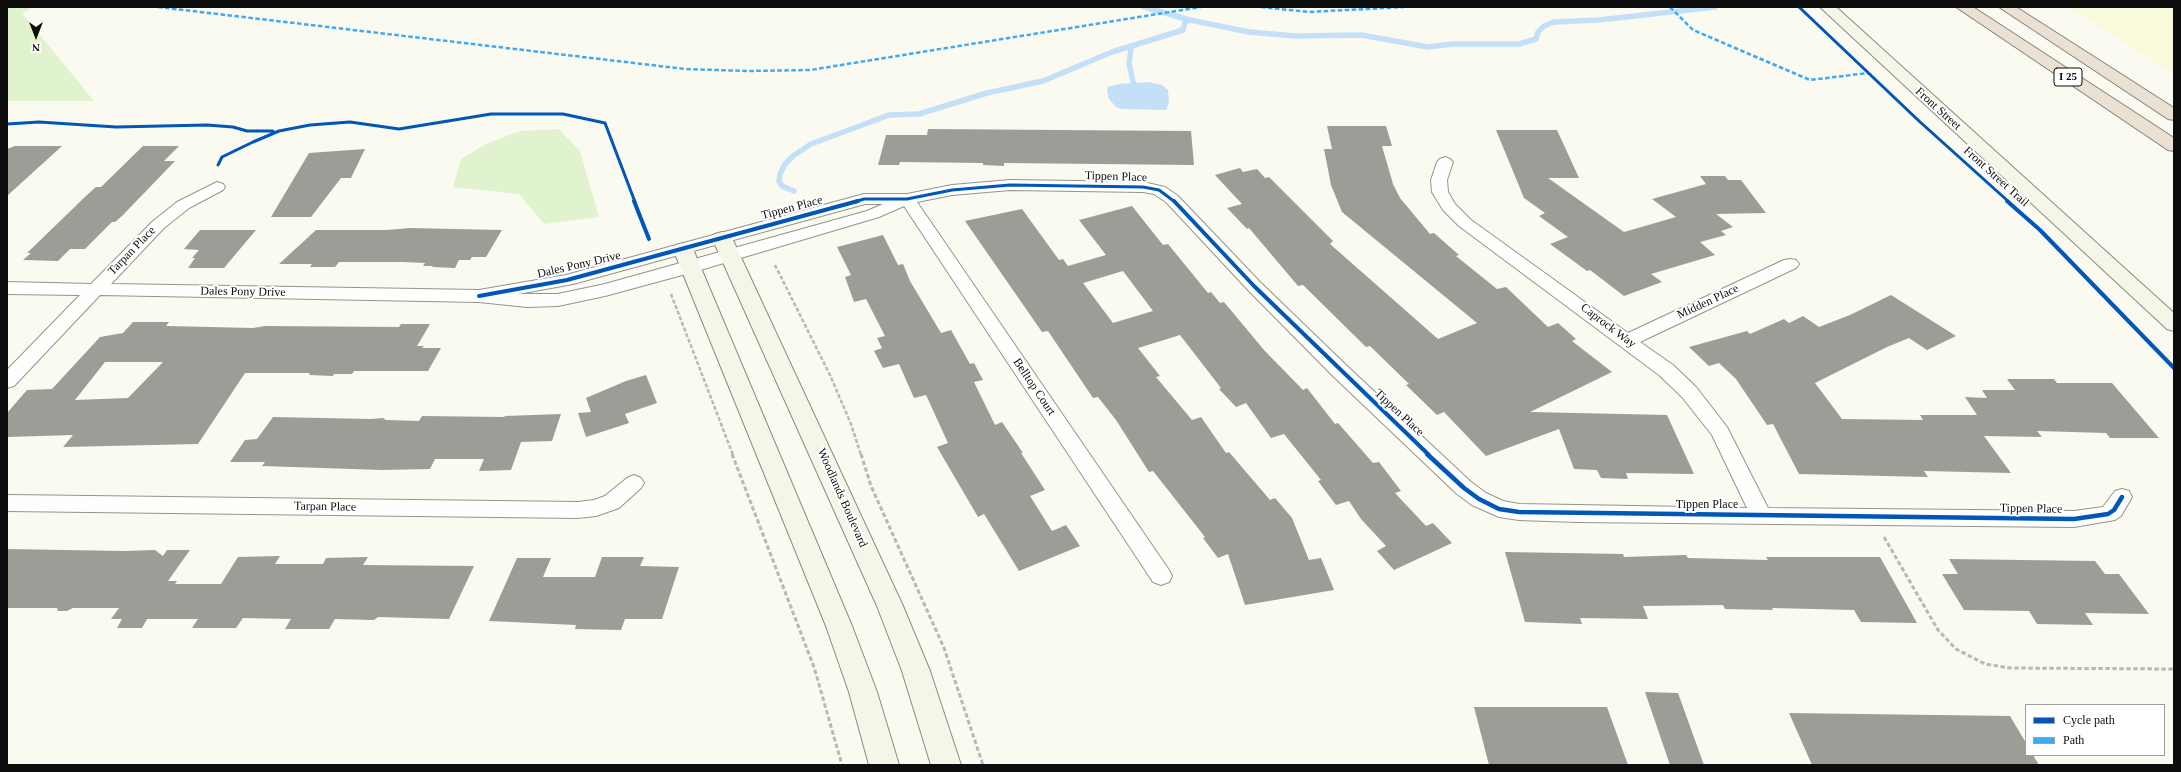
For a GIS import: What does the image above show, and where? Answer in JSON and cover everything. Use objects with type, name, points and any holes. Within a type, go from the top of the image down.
[{"type":"highway","name":"I 25","points":[[1963,7],[2174,146]]},
{"type":"highway","name":"I 25","points":[[2006,7],[2174,115]]},
{"type":"street","name":"Front Street","points":[[1827,7],[2174,324]]},
{"type":"street","name":"Caprock Way","points":[[1445,162],[1439,180],[1440,192],[1449,207],[1465,223],[1666,370],[1689,392],[1710,417],[1730,450],[1761,515]]},
{"type":"street","name":"Tippen Place","points":[[726,247],[873,214],[907,199],[958,189],[1010,186],[1132,187],[1158,190],[1172,199],[1254,286],[1340,371],[1464,488],[1490,506],[1507,511],[1519,512],[2081,519],[2108,514],[2114,510],[2122,497]]},
{"type":"street","name":"Tarpan Place","points":[[7,381],[94,290],[171,213],[198,196],[217,187]]},
{"type":"street","name":"Belltop Court","points":[[907,199],[1161,576]]},
{"type":"street","name":"Dales Pony Drive","points":[[7,288],[479,296],[527,301],[558,300],[605,290],[687,258],[726,247]]},
{"type":"street","name":"Woodlands Boulevard","points":[[726,247],[890,606],[916,671],[946,765]]},
{"type":"street","points":[[687,258],[839,626],[865,699],[884,765]]},
{"type":"street","name":"Midden Place","points":[[1627,341],[1790,264]]},
{"type":"street","name":"Tarpan Place","points":[[7,503],[578,510],[596,508],[612,502],[634,483]]},
{"type":"path","points":[[775,265],[830,375],[851,424],[871,486],[944,648],[983,765]]},
{"type":"path","points":[[671,294],[814,667],[842,765]]},
{"type":"path","points":[[1883,535],[1938,630],[1956,649],[1984,664],[2010,668],[2174,669]]},
{"type":"green space","points":[[7,7],[33,7],[22,13],[94,101],[7,101]]},
{"type":"green space","points":[[2069,7],[2174,7],[2174,74],[2079,14]]},
{"type":"green space","points":[[559,129],[580,151],[599,217],[544,224],[519,194],[453,187],[461,159],[486,144],[520,131]]},
{"type":"water","points":[[1148,82],[1162,85],[1168,90],[1169,103],[1166,110],[1121,109],[1116,107],[1109,99],[1107,91],[1108,87],[1118,84]]},
{"type":"building","points":[[1327,126],[1386,126],[1392,146],[1382,146],[1393,184],[1400,198],[1430,234],[1434,233],[1459,255],[1456,256],[1497,289],[1506,287],[1548,327],[1558,323],[1576,339],[1572,341],[1612,372],[1530,412],[1667,415],[1694,474],[1626,473],[1628,479],[1601,478],[1597,470],[1574,469],[1559,429],[1486,456],[1444,412],[1437,415],[1406,385],[1409,384],[1370,346],[1366,347],[1303,285],[1298,286],[1249,228],[1247,229],[1227,208],[1242,204],[1215,175],[1240,168],[1243,172],[1257,169],[1265,178],[1269,177],[1333,241],[1330,244],[1438,339],[1477,323],[1342,212],[1331,185],[1324,149],[1332,149]]},
{"type":"building","points":[[928,129],[1191,131],[1194,165],[1004,163],[1004,166],[983,165],[983,163],[900,162],[899,165],[878,165],[886,135],[927,135]]},
{"type":"building","points":[[1496,130],[1557,130],[1579,178],[1548,178],[1624,232],[1676,217],[1652,199],[1706,184],[1700,176],[1725,176],[1728,180],[1741,180],[1766,213],[1716,214],[1733,227],[1721,231],[1726,235],[1700,242],[1715,255],[1651,274],[1662,282],[1624,296],[1590,270],[1587,271],[1550,244],[1568,237],[1539,216],[1545,213],[1524,198]]},
{"type":"building","points":[[15,146],[62,146],[7,196],[7,149]]},
{"type":"building","points":[[143,146],[179,146],[164,161],[175,161],[122,216],[115,222],[112,222],[85,249],[70,249],[58,261],[23,260],[31,253],[27,253],[87,195],[96,187],[101,187]]},
{"type":"building","points":[[365,149],[351,178],[341,178],[311,217],[271,217],[309,153]]},
{"type":"building","points":[[1132,206],[1163,245],[1168,244],[1208,293],[1211,292],[1220,303],[1224,302],[1264,350],[1303,390],[1307,388],[1335,424],[1338,423],[1373,463],[1379,462],[1401,491],[1395,493],[1426,526],[1433,523],[1452,543],[1394,570],[1377,551],[1386,546],[1361,519],[1349,501],[1336,505],[1318,481],[1321,480],[1284,434],[1271,438],[1246,403],[1236,407],[1219,389],[1221,388],[1180,335],[1138,348],[1160,376],[1156,377],[1192,420],[1201,417],[1226,453],[1229,452],[1270,500],[1275,498],[1292,518],[1309,560],[1321,558],[1334,590],[1245,605],[1228,554],[1218,558],[1203,538],[1205,537],[1153,471],[1149,472],[1116,420],[1098,397],[1093,398],[1048,331],[1042,332],[965,221],[1022,209],[1059,260],[1063,259],[1068,266],[1106,255],[1079,220]],"holes":[[[1123,271],[1153,311],[1113,323],[1083,283]]]},
{"type":"building","points":[[410,228],[502,230],[486,257],[472,257],[470,260],[459,260],[455,268],[423,266],[425,263],[403,262],[339,262],[335,267],[310,267],[312,264],[279,264],[316,230],[387,230]]},
{"type":"building","points":[[200,230],[256,230],[224,268],[188,268],[195,258],[192,258],[199,250],[184,249]]},
{"type":"building","points":[[883,235],[898,265],[903,264],[910,281],[941,333],[951,330],[970,364],[974,363],[983,380],[974,382],[995,425],[1002,422],[1045,490],[1030,496],[1052,531],[1066,525],[1080,546],[1019,571],[984,514],[978,517],[937,447],[948,443],[926,395],[914,398],[899,364],[883,368],[874,351],[882,348],[877,338],[885,336],[866,299],[854,302],[845,277],[851,275],[837,247]]},
{"type":"building","points":[[1891,295],[1956,336],[1927,350],[1909,338],[1887,347],[1815,383],[1842,419],[1923,420],[1920,415],[1977,415],[1965,397],[1987,398],[1982,390],[2015,390],[2007,379],[2054,379],[2057,383],[2112,383],[2159,438],[2110,438],[2106,433],[2037,431],[2042,437],[1984,436],[2011,473],[1924,471],[1928,477],[1799,474],[1773,424],[1767,425],[1736,379],[1719,363],[1709,366],[1689,347],[1747,331],[1750,334],[1784,319],[1789,323],[1803,316],[1819,327],[1850,315]]},
{"type":"building","points":[[133,322],[169,322],[166,326],[253,328],[265,326],[399,327],[401,324],[430,324],[417,346],[424,346],[422,348],[441,348],[428,371],[354,371],[352,374],[334,374],[333,376],[309,375],[310,373],[245,373],[198,444],[63,447],[73,435],[7,437],[7,413],[27,390],[52,389],[100,337],[123,333]],"holes":[[[105,362],[163,362],[128,398],[75,400]]]},
{"type":"building","points":[[646,375],[657,403],[625,414],[629,423],[586,437],[578,413],[591,412],[586,398],[626,381]]},
{"type":"building","points":[[561,414],[552,441],[521,442],[511,470],[479,471],[484,459],[435,459],[430,469],[382,470],[262,466],[265,462],[230,462],[245,440],[257,439],[273,417],[383,418],[386,420],[419,421],[422,416],[504,417]]},
{"type":"building","points":[[7,549],[124,551],[155,550],[163,556],[167,550],[190,550],[168,581],[177,581],[175,584],[221,584],[238,557],[280,556],[275,564],[323,564],[326,558],[368,557],[363,565],[474,566],[449,619],[378,617],[374,620],[335,619],[329,629],[285,629],[291,619],[243,618],[236,628],[192,628],[198,619],[147,619],[142,628],[117,628],[122,619],[111,619],[119,608],[73,608],[67,611],[58,611],[57,608],[7,608]]},
{"type":"building","points":[[1505,552],[1623,554],[1624,557],[1686,555],[1688,558],[1768,560],[1766,557],[1880,557],[1917,623],[1861,622],[1854,610],[1772,608],[1773,610],[1725,609],[1723,605],[1643,606],[1648,619],[1580,618],[1582,624],[1525,622]]},
{"type":"building","points":[[602,557],[644,557],[640,566],[679,567],[662,619],[625,619],[621,630],[575,629],[576,625],[489,621],[517,558],[551,558],[543,577],[595,577]]},
{"type":"building","points":[[1949,559],[2095,561],[2105,574],[2119,574],[2149,614],[2085,613],[2093,625],[2037,624],[2029,611],[1964,610],[1942,574],[1958,574]]},
{"type":"building","points":[[1645,692],[1678,693],[1704,765],[1670,765]]},
{"type":"building","points":[[1474,707],[1607,707],[1628,765],[1489,765]]},
{"type":"building","points":[[1789,713],[2010,716],[2025,741],[2025,756],[2034,756],[2039,765],[1812,765]]},
{"type":"waterway","points":[[1144,7],[1190,20]]},
{"type":"waterway","points":[[1190,20],[1249,32],[1296,36],[1361,35],[1428,47],[1452,44],[1519,44],[1536,39],[1538,32],[1544,26],[1554,22],[1599,20],[1715,7]]},
{"type":"waterway","points":[[794,191],[782,186],[779,181],[780,174],[785,164],[793,156],[811,144],[889,115],[919,114],[987,93],[1043,81],[1112,52],[1183,30],[1185,22],[1190,20]]},
{"type":"waterway","points":[[1131,48],[1129,64],[1135,90]]},
{"type":"marked path","points":[[158,7],[685,69],[748,71],[810,70],[1201,7]]},
{"type":"marked path","points":[[1261,7],[1309,12],[1404,7]]},
{"type":"marked path","points":[[1670,7],[1693,30],[1810,80],[1868,73]]},
{"type":"cycle path","name":"Front Street Trail","points":[[1799,7],[1919,121],[2040,230],[2174,368]]},
{"type":"cycle path","points":[[218,165],[222,157],[253,142],[279,131],[310,125],[350,122],[399,129],[491,114],[563,114],[578,116],[605,123],[649,239]]},
{"type":"cycle path","points":[[7,124],[39,122],[116,127],[207,125],[233,127],[247,131],[273,131]]},
{"type":"cycle path","points":[[479,296],[567,280],[864,199],[907,199],[952,190],[1010,185],[1143,187],[1159,190],[1172,199],[1254,286],[1340,371],[1464,488],[1479,499],[1499,509],[1519,512],[1577,514],[2074,519],[2108,514],[2114,510],[2122,497]]}]
